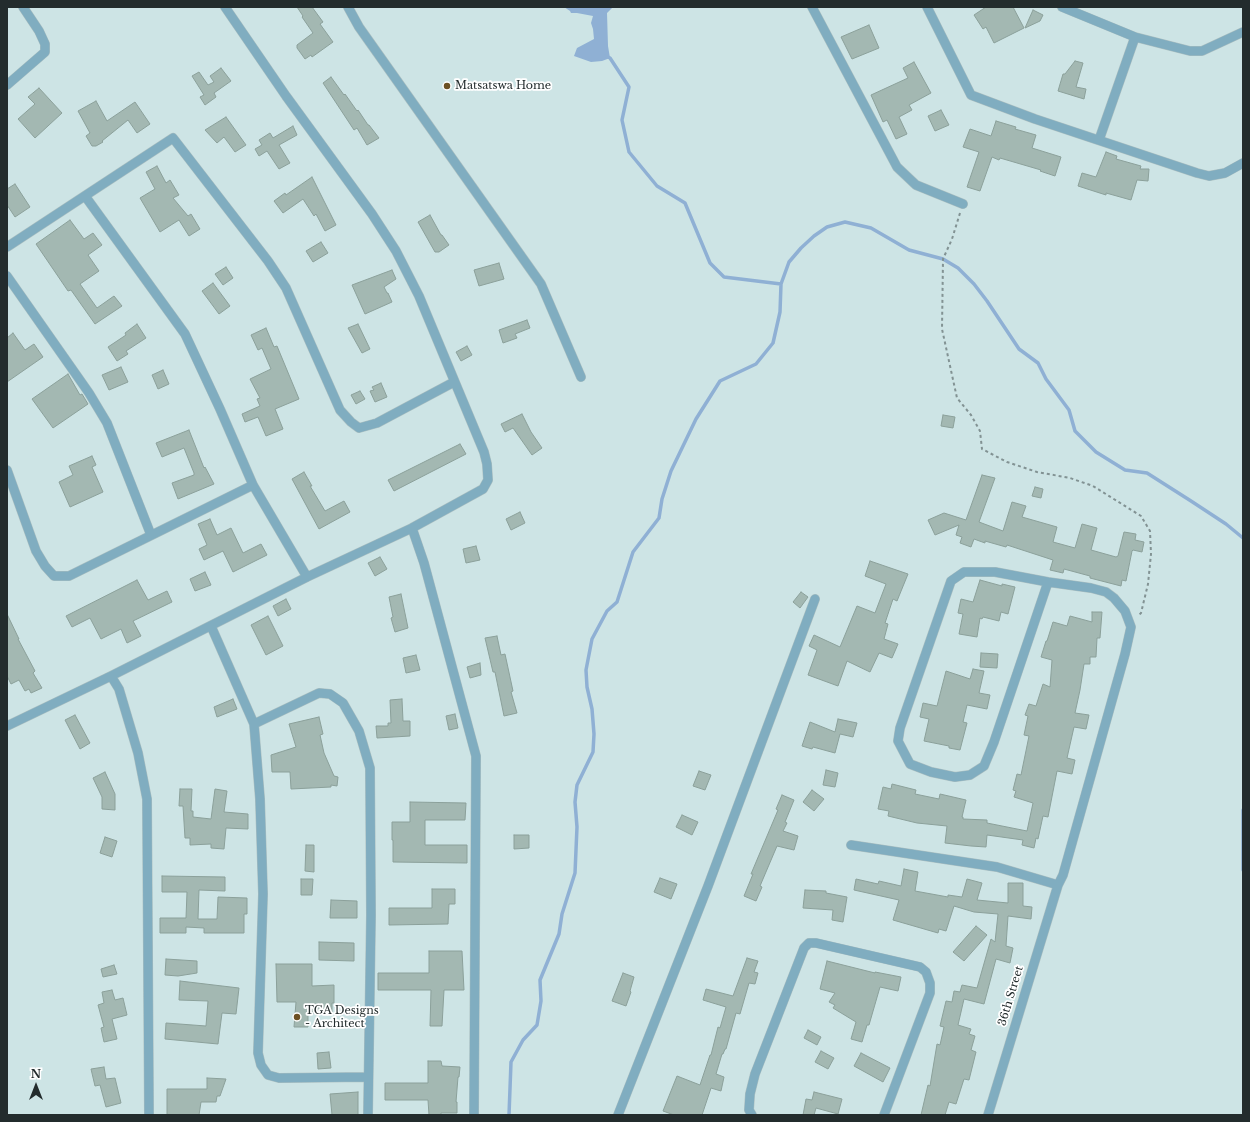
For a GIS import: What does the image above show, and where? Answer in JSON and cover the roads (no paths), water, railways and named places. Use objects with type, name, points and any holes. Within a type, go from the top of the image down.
[{"type":"street","points":[[7,85],[45,52],[45,44],[39,31],[23,7]]},
{"type":"street","points":[[8,723],[111,676],[307,577],[412,528],[483,489],[488,480],[487,464],[484,452],[419,296],[396,251],[372,214],[286,96],[225,7]]},
{"type":"street","points":[[348,7],[359,27],[541,284],[581,377]]},
{"type":"street","points":[[812,7],[897,167],[916,185],[963,204]]},
{"type":"street","points":[[927,7],[971,95],[1035,119],[1209,176],[1225,173],[1243,163]]},
{"type":"street","points":[[1062,7],[1135,37],[1190,52],[1202,52],[1243,32]]},
{"type":"street","points":[[1099,140],[1135,37]]},
{"type":"street","points":[[7,247],[173,138],[268,261],[286,288],[340,410],[351,422],[359,428],[377,423],[454,382]]},
{"type":"street","points":[[85,196],[185,334],[218,402],[253,485],[307,577]]},
{"type":"street","points":[[7,276],[89,393],[107,423],[151,536]]},
{"type":"street","points":[[7,470],[36,550],[45,566],[54,576],[70,576],[253,485]]},
{"type":"street","points":[[412,528],[426,570],[476,756],[474,1115]]},
{"type":"street","points":[[964,572],[995,572],[1048,582],[994,742],[984,766],[970,775],[955,777],[931,772],[910,764],[898,741],[900,728],[951,581],[964,572]]},
{"type":"street","name":"36th Street","points":[[988,1115],[1058,885],[1063,875],[1121,670],[1131,627],[1125,611],[1114,598],[1106,592],[1091,588],[1048,582]]},
{"type":"street","points":[[618,1115],[708,886],[815,599]]},
{"type":"street","points":[[211,626],[254,724],[260,798],[263,894],[258,1053],[261,1065],[268,1075],[279,1078],[368,1077]]},
{"type":"street","points":[[111,676],[119,689],[133,739],[147,799],[149,1115]]},
{"type":"street","points":[[254,724],[319,693],[330,694],[343,703],[359,731],[370,768],[371,915],[368,1115]]},
{"type":"street","points":[[851,846],[997,867],[1058,885]]},
{"type":"street","points":[[752,1115],[749,1110],[750,1094],[755,1074],[804,948],[809,943],[816,943],[920,967],[926,972],[930,984],[930,993],[884,1115]]},
{"type":"water","points":[[564,7],[613,7],[607,13],[610,58],[602,61],[591,62],[574,56],[577,48],[594,39],[591,23],[593,16],[571,13]]},
{"type":"waterway","points":[[606,56],[610,58],[629,87],[622,120],[629,152],[657,186],[685,203],[710,263],[724,277],[781,284]]},
{"type":"waterway","points":[[509,1115],[511,1062],[523,1040],[537,1025],[541,1001],[540,980],[559,934],[562,914],[575,873],[577,827],[575,802],[577,785],[593,752],[594,734],[592,709],[587,687],[586,670],[592,639],[607,611],[617,602],[633,552],[659,518],[662,499],[671,471],[696,419],[720,381],[756,364],[773,343],[780,312],[781,284],[789,262],[814,236],[827,227],[845,222],[871,228],[909,250],[943,259],[958,268],[974,284],[987,301],[1019,349],[1038,363],[1046,379],[1069,410],[1075,431],[1096,452],[1125,470],[1147,473],[1226,524],[1243,538]]},
{"type":"waterway","points":[[1243,810],[1243,870]]},
{"type":"place","name":"Matsatswa Home","points":[[447,86]]},
{"type":"place","name":"TGA Designs - Architect","points":[[297,1017]]}]
